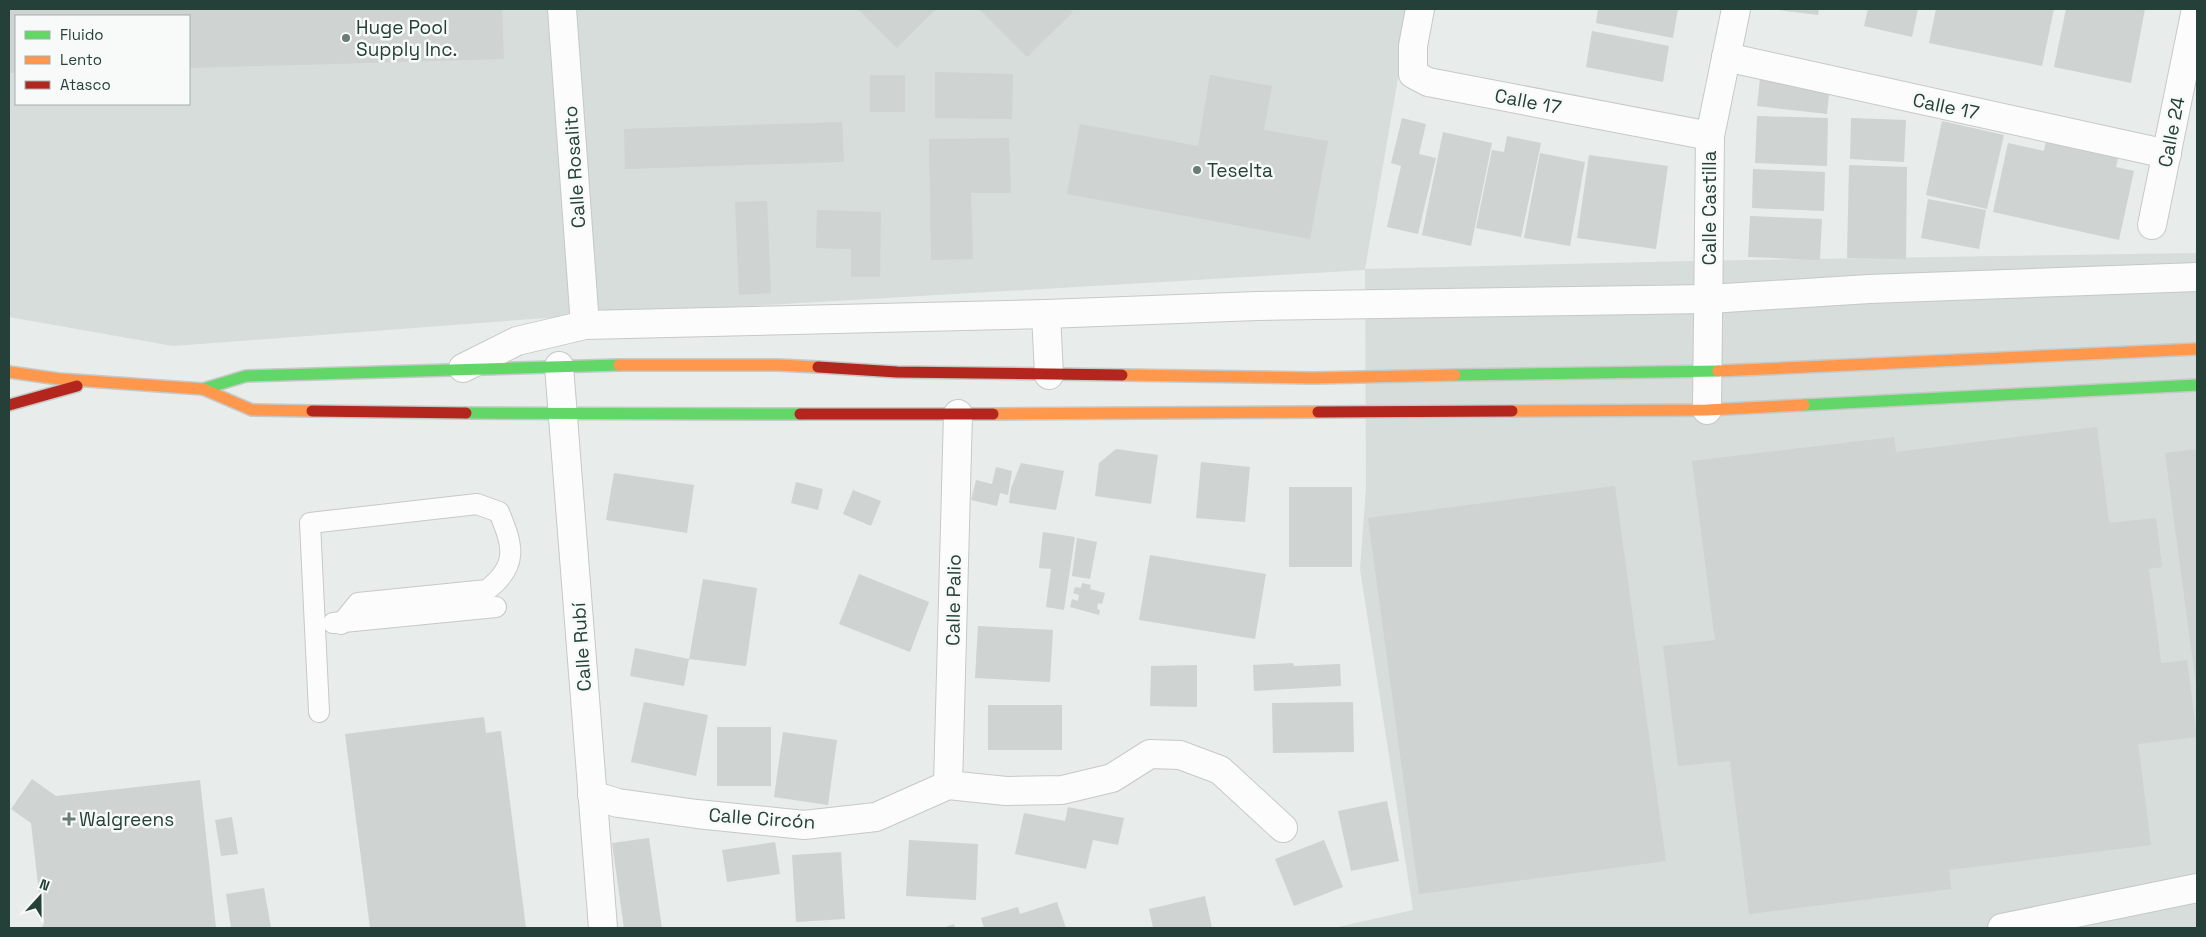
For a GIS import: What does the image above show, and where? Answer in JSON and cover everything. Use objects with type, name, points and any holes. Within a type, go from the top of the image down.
[{"type":"street","name":"Calle Rosalito","points":[[562,9],[585,325]]},
{"type":"street","name":"Calle 17","points":[[1420,9],[1413,46],[1413,74],[1428,82],[1710,136]]},
{"type":"street","name":"Calle Castilla","points":[[1706,410],[1710,136],[1736,9]]},
{"type":"street","name":"Calle 24","points":[[2152,225],[2196,9]]},
{"type":"street","name":"Calle 17","points":[[1726,57],[2167,154]]},
{"type":"street","points":[[463,368],[517,341],[585,325],[1046,314],[1257,306],[1709,299],[1869,289],[2197,277]]},
{"type":"street","points":[[1046,314],[1049,375]]},
{"type":"street","points":[[203,389],[246,376],[559,366],[778,365],[897,372],[1314,378],[1708,371],[2197,349]]},
{"type":"street","name":"Calle Rubí","points":[[559,366],[603,928]]},
{"type":"street","points":[[9,372],[93,382],[203,389],[252,410],[562,414],[1706,410],[2197,385]]},
{"type":"street","points":[[9,405],[93,382]]},
{"type":"street","name":"Calle Palio","points":[[948,786],[958,414]]},
{"type":"street","name":"Calle Circón","points":[[592,795],[618,802],[697,814],[804,825],[876,817],[948,786],[1006,791],[1062,790],[1112,778],[1150,754],[1180,755],[1220,770],[1283,828]]},
{"type":"street","points":[[2002,928],[2197,888]]},
{"type":"lane","points":[[319,712],[310,523],[477,504],[499,512],[508,534],[512,561],[502,578],[487,590],[358,603],[341,624]]},
{"type":"lane","points":[[314,621],[341,624],[496,607]]},
{"type":"shaded area","points":[[9,9],[1410,9],[1365,269],[1691,261],[2197,253],[2197,928],[1334,928],[1413,910],[1360,569],[1366,488],[1365,270],[546,318],[173,346],[9,317]]},
{"type":"building","name":"Huge Pool Supply Inc.","points":[[9,9],[502,9],[504,59],[190,68],[190,15],[15,15],[15,73],[9,73]]},
{"type":"building","points":[[858,9],[936,9],[897,48]]},
{"type":"building","points":[[979,9],[1070,9],[1073,12],[1027,57]]},
{"type":"building","points":[[1598,9],[1678,9],[1673,38],[1596,23]]},
{"type":"building","points":[[1771,9],[1819,9],[1818,15]]},
{"type":"building","points":[[1868,9],[1918,9],[1912,37],[1864,26]]},
{"type":"building","points":[[1936,9],[2054,9],[2042,66],[1929,43]]},
{"type":"building","points":[[2066,9],[2145,9],[2131,83],[2054,67]]},
{"type":"building","points":[[1592,31],[1669,46],[1663,82],[1586,67]]},
{"type":"building","points":[[935,72],[1013,74],[1012,119],[935,118]]},
{"type":"building","points":[[870,75],[905,75],[905,112],[870,112]]},
{"type":"building","name":"Teselta","points":[[1210,75],[1272,86],[1264,130],[1328,141],[1310,239],[1067,194],[1080,124],[1198,146]]},
{"type":"building","points":[[1760,79],[1830,86],[1827,114],[1757,106]]},
{"type":"building","points":[[1757,116],[1828,118],[1827,166],[1755,163]]},
{"type":"building","points":[[1402,118],[1426,124],[1419,154],[1436,158],[1418,234],[1387,227],[1401,166],[1391,163]]},
{"type":"building","points":[[1851,118],[1906,120],[1904,162],[1850,159]]},
{"type":"building","points":[[1942,121],[2004,135],[1987,209],[1926,195]]},
{"type":"building","points":[[842,122],[844,162],[625,169],[624,129]]},
{"type":"building","points":[[1443,132],[1492,143],[1471,246],[1422,235]]},
{"type":"building","points":[[1507,136],[1541,143],[1521,237],[1476,228],[1492,150],[1504,152]]},
{"type":"building","points":[[2047,136],[2120,151],[2116,167],[2134,171],[2119,240],[1993,212],[2008,143],[2044,151]]},
{"type":"building","points":[[1009,138],[1011,193],[971,193],[973,259],[931,260],[929,139]]},
{"type":"building","points":[[1540,153],[1585,162],[1570,246],[1524,238]]},
{"type":"building","points":[[1589,155],[1668,166],[1656,249],[1577,238]]},
{"type":"building","points":[[1849,165],[1907,167],[1906,259],[1847,258]]},
{"type":"building","points":[[1753,169],[1825,172],[1824,211],[1752,208]]},
{"type":"building","points":[[1928,199],[1986,210],[1979,249],[1921,238]]},
{"type":"building","points":[[767,201],[771,293],[739,295],[735,202]]},
{"type":"building","points":[[817,210],[881,212],[880,277],[851,277],[851,249],[816,248]]},
{"type":"building","points":[[1750,216],[1822,219],[1820,260],[1748,257]]},
{"type":"building","points":[[2097,427],[2109,523],[2156,518],[2162,567],[2149,569],[2161,663],[2187,660],[2197,737],[2138,744],[2151,845],[1949,870],[1951,889],[1749,914],[1730,761],[1678,766],[1663,646],[1715,640],[1692,461],[1894,437],[1896,452]]},
{"type":"building","points":[[1116,449],[1158,455],[1151,504],[1095,496],[1099,463]]},
{"type":"building","points":[[2197,449],[2197,685],[2196,685],[2165,453]]},
{"type":"building","points":[[1201,462],[1250,467],[1245,522],[1196,518]]},
{"type":"building","points":[[1021,463],[1064,471],[1056,510],[1009,503],[1011,488]]},
{"type":"building","points":[[996,467],[1012,471],[1008,495],[1000,493],[997,506],[971,500],[976,480],[992,484]]},
{"type":"building","points":[[614,473],[694,485],[687,533],[606,520]]},
{"type":"building","points":[[796,482],[823,489],[818,510],[791,503]]},
{"type":"building","points":[[1615,486],[1666,861],[1419,894],[1368,518]]},
{"type":"building","points":[[1289,487],[1352,487],[1352,567],[1289,567]]},
{"type":"building","points":[[853,490],[881,501],[871,526],[843,514]]},
{"type":"building","points":[[1043,532],[1075,537],[1064,610],[1046,607],[1051,569],[1039,568]]},
{"type":"building","points":[[1077,538],[1097,542],[1090,579],[1072,576]]},
{"type":"building","points":[[1150,555],[1266,574],[1255,639],[1139,620]]},
{"type":"building","points":[[859,574],[929,602],[910,652],[839,624]]},
{"type":"building","points":[[703,579],[757,588],[746,666],[689,659]]},
{"type":"building","points":[[1082,583],[1091,585],[1090,589],[1105,593],[1102,604],[1098,603],[1099,615],[1070,607],[1072,599],[1078,601],[1079,595],[1073,593],[1075,587],[1081,588]]},
{"type":"building","points":[[978,626],[1053,630],[1050,682],[975,678]]},
{"type":"building","points":[[635,648],[689,659],[684,686],[630,676]]},
{"type":"building","points":[[1293,663],[1294,666],[1340,664],[1341,686],[1254,691],[1253,665]]},
{"type":"building","points":[[1197,665],[1197,707],[1150,706],[1151,666]]},
{"type":"building","points":[[644,702],[708,715],[696,776],[631,762]]},
{"type":"building","points":[[1353,702],[1354,752],[1273,753],[1272,703]]},
{"type":"building","points":[[988,705],[1062,705],[1062,750],[988,750]]},
{"type":"building","points":[[484,717],[486,733],[501,731],[526,928],[370,928],[345,734]]},
{"type":"building","points":[[717,727],[771,727],[771,786],[717,786]]},
{"type":"building","points":[[783,732],[837,740],[828,805],[774,797]]},
{"type":"building","name":"Walgreens","points":[[32,779],[56,796],[200,780],[216,928],[43,928],[31,823],[11,809]]},
{"type":"building","points":[[1387,801],[1399,861],[1351,871],[1338,811]]},
{"type":"building","points":[[1068,807],[1124,818],[1118,845],[1093,840],[1086,869],[1015,854],[1024,813],[1065,821]]},
{"type":"building","points":[[232,817],[238,854],[221,856],[215,820]]},
{"type":"building","points":[[649,838],[662,928],[624,928],[612,843]]},
{"type":"building","points":[[909,840],[978,844],[976,900],[906,896]]},
{"type":"building","points":[[1324,840],[1343,887],[1294,906],[1275,859]]},
{"type":"building","points":[[775,842],[780,874],[727,882],[722,850]]},
{"type":"building","points":[[841,852],[845,919],[796,922],[792,855]]},
{"type":"building","points":[[264,888],[271,928],[231,928],[226,894]]},
{"type":"building","points":[[1205,896],[1212,928],[1153,928],[1149,909]]},
{"type":"building","points":[[1057,902],[1066,928],[984,928],[981,918],[1018,907],[1020,914]]},
{"type":"building","points":[[954,924],[955,928],[943,928]]},
{"type":"traffic: fast","points":[[203,389],[246,376],[619,365]]},
{"type":"traffic: fast","points":[[1455,375],[1718,371]]},
{"type":"traffic: fast","points":[[1804,405],[2197,385]]},
{"type":"traffic: fast","points":[[466,413],[800,414]]},
{"type":"traffic: slow","points":[[1718,371],[2197,349]]},
{"type":"traffic: slow","points":[[619,365],[778,365],[818,367]]},
{"type":"traffic: slow","points":[[9,372],[59,379],[203,389],[252,410],[312,411]]},
{"type":"traffic: slow","points":[[1122,375],[1313,378],[1455,375]]},
{"type":"traffic: slow","points":[[1512,411],[1707,410],[1804,405]]},
{"type":"traffic: slow","points":[[993,414],[1318,412]]},
{"type":"traffic: jam","points":[[818,367],[897,372],[1122,375]]},
{"type":"traffic: jam","points":[[9,405],[77,386]]},
{"type":"traffic: jam","points":[[312,411],[466,413]]},
{"type":"traffic: jam","points":[[1318,412],[1512,411]]},
{"type":"traffic: jam","points":[[800,414],[993,414]]},
{"type":"place","name":"Huge Pool Supply Inc.","points":[[346,38]]},
{"type":"place","name":"Teselta","points":[[1197,170]]},
{"type":"place","name":"Walgreens","points":[[69,819]]}]
